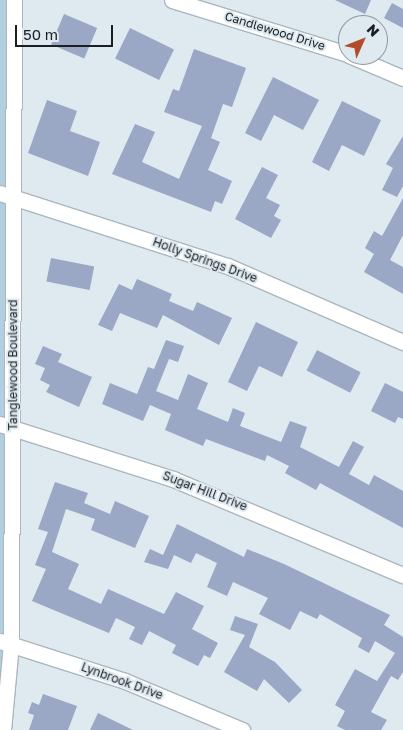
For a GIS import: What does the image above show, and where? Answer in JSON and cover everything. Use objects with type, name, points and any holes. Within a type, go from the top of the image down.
[{"type":"street","name":"Tanglewood Boulevard","points":[[3,730],[7,426],[6,195],[14,0]]},
{"type":"street","name":"Candlewood Drive","points":[[172,0],[338,52]]},
{"type":"street","name":"Candlewood Drive","points":[[372,65],[403,78]]},
{"type":"street","name":"Holly Springs Drive","points":[[6,195],[228,266],[403,342]]},
{"type":"street","name":"Sugar Hill Drive","points":[[7,426],[240,504],[403,575]]},
{"type":"street","name":"Lynbrook Drive","points":[[5,642],[125,681],[242,730]]},
{"type":"shaded area","points":[[0,0],[11,0],[9,542],[0,711]]},
{"type":"building","points":[[335,0],[371,0],[365,14]]},
{"type":"building","points":[[392,3],[403,9],[403,28],[388,20],[388,15],[386,15]]},
{"type":"building","points":[[64,14],[97,28],[84,58],[51,44]]},
{"type":"building","points":[[130,28],[174,49],[159,80],[115,59]]},
{"type":"building","points":[[194,49],[246,68],[232,107],[223,104],[211,138],[220,142],[208,170],[232,181],[222,204],[215,201],[211,212],[112,174],[135,124],[155,132],[142,162],[179,179],[202,126],[164,112],[173,89],[179,91]]},
{"type":"building","points":[[273,77],[319,100],[303,130],[274,115],[261,141],[245,133]]},
{"type":"building","points":[[47,100],[77,111],[70,131],[100,142],[88,176],[28,153]]},
{"type":"building","points":[[342,101],[381,120],[364,156],[342,145],[329,171],[312,162]]},
{"type":"building","points":[[403,136],[403,186],[397,197],[382,190],[393,168],[386,164]]},
{"type":"building","points":[[262,167],[278,175],[266,198],[280,205],[274,216],[281,220],[271,238],[235,219]]},
{"type":"building","points":[[403,198],[403,235],[390,260],[403,267],[403,294],[364,272],[374,254],[365,248],[374,231],[382,236]]},
{"type":"building","points":[[51,258],[94,266],[90,290],[46,282]]},
{"type":"building","points":[[137,279],[172,294],[169,301],[193,311],[197,302],[232,318],[219,345],[163,315],[157,328],[120,313],[112,331],[98,325],[119,284],[132,290]]},
{"type":"building","points":[[256,322],[298,342],[282,377],[259,366],[247,391],[228,382]]},
{"type":"building","points":[[166,340],[184,346],[178,362],[169,359],[156,391],[178,400],[188,374],[208,383],[197,409],[228,422],[233,408],[245,413],[240,426],[281,442],[290,421],[307,427],[300,447],[339,467],[353,441],[364,447],[349,474],[369,485],[374,475],[403,491],[403,528],[320,483],[316,490],[285,473],[289,466],[267,455],[265,461],[206,439],[203,446],[165,430],[171,414],[150,405],[143,421],[102,404],[110,383],[137,394],[148,367],[154,369]]},
{"type":"building","points":[[43,346],[62,354],[58,362],[92,377],[79,407],[46,392],[50,385],[40,380],[45,368],[35,364]]},
{"type":"building","points":[[317,350],[361,372],[350,393],[307,370]]},
{"type":"building","points":[[385,383],[403,392],[403,419],[398,417],[395,423],[371,411]]},
{"type":"building","points":[[55,482],[88,493],[84,503],[110,514],[115,501],[149,516],[135,548],[91,530],[95,519],[66,509],[52,552],[79,564],[68,589],[101,604],[108,589],[164,614],[176,592],[204,606],[192,629],[218,643],[210,658],[204,655],[198,666],[172,653],[176,645],[149,631],[142,645],[129,639],[135,627],[116,618],[109,633],[32,601],[46,569],[35,565],[48,532],[38,529]]},
{"type":"building","points":[[177,524],[244,557],[247,549],[284,564],[390,615],[384,625],[403,637],[403,672],[398,680],[391,676],[371,712],[387,720],[381,730],[345,730],[337,726],[345,711],[335,705],[355,669],[377,681],[395,653],[375,641],[369,653],[358,647],[362,638],[320,614],[317,619],[300,611],[290,630],[259,614],[268,598],[233,582],[227,596],[207,587],[217,563],[196,553],[191,563],[174,555],[168,569],[144,562],[150,549],[163,555]]},
{"type":"building","points":[[235,616],[258,624],[249,647],[275,662],[302,690],[289,703],[264,679],[257,691],[224,672],[245,635],[230,630]]},
{"type":"building","points":[[43,694],[77,706],[68,730],[29,730],[34,715],[28,713],[32,702],[39,705]]},
{"type":"building","points":[[98,713],[133,730],[90,730]]}]
